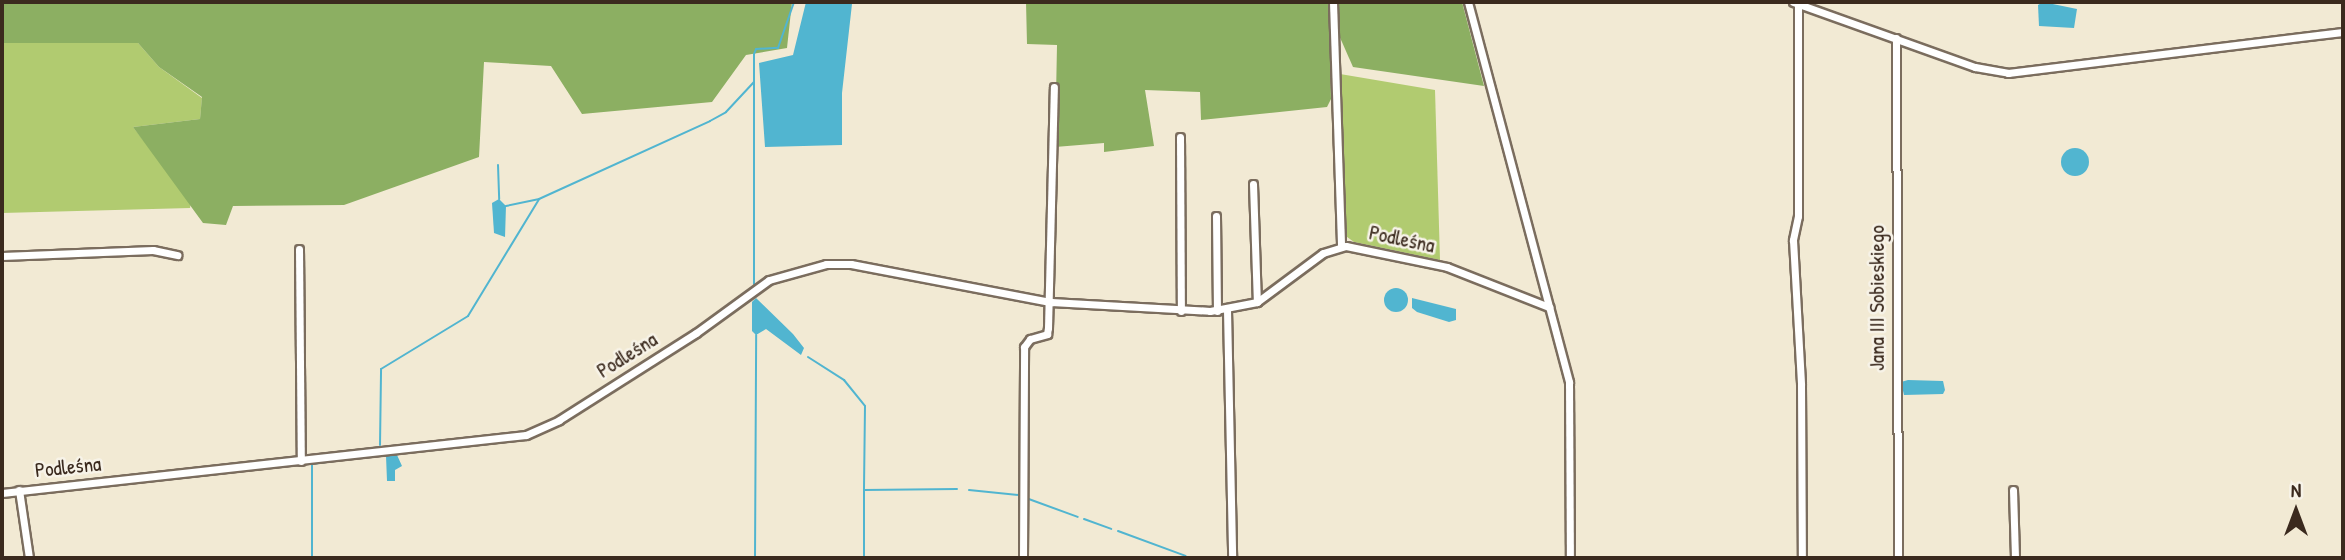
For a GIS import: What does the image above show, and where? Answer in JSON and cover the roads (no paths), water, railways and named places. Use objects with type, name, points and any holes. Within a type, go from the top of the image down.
[{"type":"street","points":[[1333,2],[1341,246]]},
{"type":"street","points":[[1468,2],[1549,307],[1570,398],[1570,558]]},
{"type":"street","points":[[1802,558],[1801,384],[1793,240],[1798,216],[1796,3],[1975,66],[2021,73],[2343,32]]},
{"type":"street","name":"Jana III Sobieskiego","points":[[1896,38],[1898,558]]},
{"type":"street","points":[[1023,558],[1024,347],[1030,339],[1047,334],[1051,302],[1054,87]]},
{"type":"street","points":[[1180,137],[1181,311]]},
{"type":"street","points":[[1253,184],[1257,302]]},
{"type":"street","points":[[1216,216],[1217,311]]},
{"type":"street","name":"Podleśna","points":[[2,493],[537,432],[696,333],[769,280],[803,269],[851,264],[1051,302],[1217,311],[1257,302],[1323,253],[1341,246],[1447,267],[1549,307]]},
{"type":"street","points":[[299,248],[301,461]]},
{"type":"street","points":[[2,256],[153,250],[177,255]]},
{"type":"street","points":[[1227,310],[1232,558]]},
{"type":"street","points":[[19,490],[29,558]]},
{"type":"street","points":[[2013,490],[2015,558]]},
{"type":"water","points":[[806,2],[852,4],[842,93],[842,145],[765,147],[759,63],[793,55]]},
{"type":"water","points":[[2043,2],[2077,9],[2074,28],[2039,26],[2038,5]]},
{"type":"water","points":[[2075,148],[2085,152],[2089,162],[2085,172],[2075,176],[2065,172],[2061,162],[2065,152]]},
{"type":"water","points":[[499,199],[506,206],[505,237],[494,233],[492,203]]},
{"type":"water","points":[[1396,288],[1404,292],[1408,300],[1404,308],[1396,312],[1388,308],[1384,300],[1388,292]]},
{"type":"water","points":[[756,298],[793,334],[804,348],[801,355],[766,329],[756,335],[752,331],[752,302]]},
{"type":"water","points":[[1412,298],[1456,309],[1456,320],[1449,322],[1417,312],[1412,308]]},
{"type":"water","points":[[1943,381],[1945,390],[1943,394],[1904,395],[1901,382]]},
{"type":"water","points":[[397,455],[402,466],[395,470],[395,481],[387,481],[386,456]]},
{"type":"waterway","points":[[754,284],[754,54],[756,49],[778,48],[794,2]]},
{"type":"waterway","points":[[380,445],[381,369],[468,316],[539,199],[710,121],[726,112],[754,82]]},
{"type":"waterway","points":[[498,165],[499,199]]},
{"type":"waterway","points":[[506,206],[539,199]]},
{"type":"waterway","points":[[755,558],[756,335]]},
{"type":"waterway","points":[[808,357],[844,380],[865,406],[864,490],[957,489]]},
{"type":"waterway","points":[[349,459],[365,456]]},
{"type":"waterway","points":[[312,558],[312,464],[341,460]]},
{"type":"waterway","points":[[864,490],[864,558]]},
{"type":"waterway","points":[[969,490],[1019,495]]},
{"type":"waterway","points":[[1026,498],[1078,517]]},
{"type":"waterway","points":[[1084,519],[1111,529]]},
{"type":"waterway","points":[[1118,531],[1186,556]]}]
